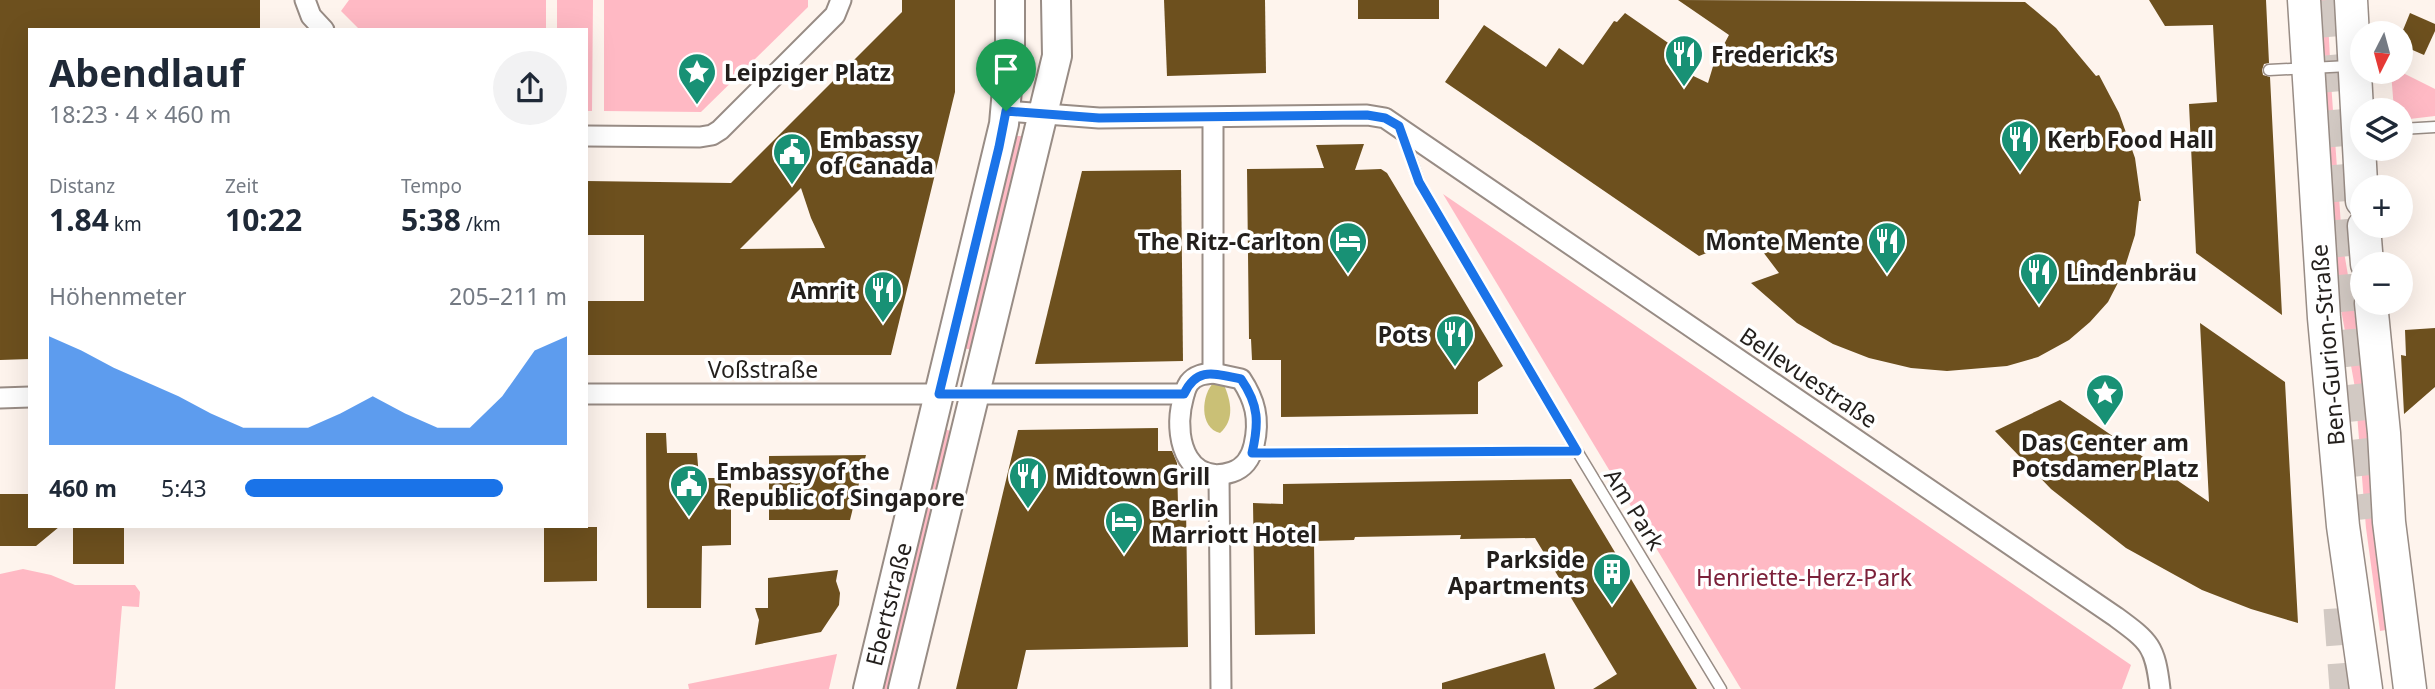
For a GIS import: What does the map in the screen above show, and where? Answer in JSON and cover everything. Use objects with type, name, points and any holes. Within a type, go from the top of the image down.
[{"type":"main road","name":"Ebertstraße","points":[[867,689],[999,147],[1006,111],[1010,0]]},
{"type":"main road","name":"Ebertstraße","points":[[903,689],[1057,56],[1056,0]]},
{"type":"main road","name":"Ben-Gurion-Straße","points":[[2304,0],[2319,256],[2343,526],[2366,689]]},
{"type":"main road","points":[[2351,0],[2352,21]]},
{"type":"main road","name":"Ben-Gurion-Straße","points":[[2372,315],[2384,433],[2389,522],[2410,689]]},
{"type":"main road","points":[[939,394],[974,394]]},
{"type":"street","points":[[305,0],[311,16],[322,28]]},
{"type":"street","points":[[588,136],[712,135],[835,15],[841,0]]},
{"type":"street","name":"Bellevuestraße","points":[[1006,111],[1099,118],[1367,115],[1385,118],[2123,622],[2144,638],[2151,648],[2156,658],[2160,689]]},
{"type":"street","points":[[1213,118],[1213,373]]},
{"type":"street","points":[[1213,373],[1241,379],[1252,396],[1257,418],[1252,453],[1241,469],[1219,476],[1198,470],[1185,453],[1179,430],[1184,394],[1190,382],[1202,374],[1213,373]]},
{"type":"street","name":"Voßstraße","points":[[588,394],[939,394]]},
{"type":"street","points":[[974,394],[1184,394]]},
{"type":"street","points":[[0,398],[28,397]]},
{"type":"street","points":[[1219,476],[1221,689]]},
{"type":"lane","points":[[2269,70],[2350,66]]},
{"type":"lane","name":"Am Park","points":[[1399,126],[1419,182],[1721,689]]},
{"type":"lane","points":[[2413,128],[2435,127]]},
{"type":"lane","points":[[1252,453],[1577,451]]},
{"type":"green space","points":[[349,0],[546,0],[546,28],[358,28],[341,11]]},
{"type":"green space","points":[[557,0],[593,0],[592,111],[588,111],[588,28],[557,28]]},
{"type":"green space","points":[[604,0],[808,0],[808,7],[701,112],[604,111]]},
{"type":"green space","points":[[2316,0],[2327,0],[2330,59],[2318,54]]},
{"type":"green space","points":[[2319,76],[2331,82],[2342,240],[2350,287],[2350,315],[2355,315],[2364,370],[2392,629],[2380,631],[2366,528],[2355,388],[2338,292]]},
{"type":"green space","points":[[2413,78],[2435,89],[2435,116],[2413,119],[2413,98],[2393,98],[2392,84],[2413,84]]},
{"type":"green space","points":[[1015,136],[1021,136],[1023,141],[973,350],[962,348]]},
{"type":"green space","name":"Henriette-Herz-Park","points":[[1443,194],[2131,665],[2122,689],[1741,689]]},
{"type":"green space","points":[[944,429],[951,431],[891,689],[880,689]]},
{"type":"green space","points":[[23,569],[51,575],[75,585],[135,585],[140,592],[139,607],[122,606],[115,689],[0,689],[0,574]]},
{"type":"green space","points":[[837,654],[829,689],[689,689],[688,684]]},
{"type":"shaded area","points":[[1214,382],[1224,385],[1230,404],[1228,422],[1220,433],[1208,425],[1204,410],[1206,395]]},
{"type":"building","points":[[0,0],[260,0],[260,28],[28,28],[28,359],[0,360]]},
{"type":"building","points":[[902,0],[955,0],[955,92],[891,355],[588,355],[588,301],[644,301],[644,235],[588,235],[588,181],[731,183],[902,12]],"holes":[[[801,188],[825,248],[740,249]]]},
{"type":"building","points":[[1164,0],[1265,0],[1266,73],[1167,76]]},
{"type":"building","points":[[1358,0],[1439,0],[1439,19],[1358,19]]},
{"type":"building","points":[[1678,0],[2025,2],[2056,28],[2096,76],[2099,75],[2119,113],[2135,158],[2141,201],[2135,235],[2123,273],[2108,302],[2069,340],[2038,357],[2007,366],[1947,371],[1911,368],[1869,358],[1833,344],[1797,323],[1751,283],[1779,273],[1760,248],[1760,232],[1699,256],[1445,82],[1484,25],[1546,67],[1559,48],[1583,65],[1614,21],[1617,22],[1625,13],[1674,47],[1666,63],[1708,83],[1714,63],[1729,35]]},
{"type":"building","points":[[2149,0],[2266,0],[2269,63],[2264,64],[2262,70],[2263,75],[2270,77],[2282,315],[2196,253],[2189,104],[2217,102],[2213,25],[2165,26]]},
{"type":"building","points":[[2410,13],[2435,24],[2435,31],[2424,55],[2413,50],[2413,21],[2407,21]]},
{"type":"building","name":"The Ritz-Carlton","points":[[1364,144],[1355,170],[1381,169],[1387,173],[1503,366],[1478,382],[1478,414],[1281,417],[1281,360],[1252,360],[1249,339],[1247,169],[1324,168],[1316,145]]},
{"type":"building","points":[[1181,170],[1183,361],[1035,364],[1082,171]]},
{"type":"building","points":[[2200,323],[2285,382],[2298,623],[2202,590],[2126,548],[2051,489],[1995,431],[2060,400],[2209,502]]},
{"type":"building","points":[[2435,328],[2435,387],[2404,414],[2401,355],[2406,356],[2405,330]]},
{"type":"building","points":[[1158,428],[1158,451],[1172,451],[1177,463],[1178,505],[1186,505],[1188,647],[1026,650],[1017,689],[956,689],[1018,430]]},
{"type":"building","name":"Embassy of the Republic of Singapore","points":[[646,433],[666,433],[667,453],[697,453],[699,478],[731,478],[731,545],[702,546],[701,608],[647,608]]},
{"type":"building","points":[[866,455],[850,520],[769,520],[769,456]]},
{"type":"building","points":[[1571,479],[1697,689],[1593,689],[1617,674],[1535,538],[1460,539],[1461,535],[1355,537],[1354,540],[1314,541],[1315,634],[1255,635],[1253,503],[1283,504],[1283,484]]},
{"type":"building","points":[[0,494],[28,494],[28,528],[58,528],[36,546],[0,546]]},
{"type":"building","points":[[597,527],[597,581],[544,582],[544,528]]},
{"type":"building","points":[[73,528],[124,528],[124,564],[73,564]]},
{"type":"building","points":[[838,570],[836,581],[840,593],[839,605],[821,632],[755,645],[759,620],[755,608],[768,608],[768,578]]},
{"type":"building","points":[[1545,653],[1555,689],[1442,689],[1442,683]]},
{"type":"tunnel","points":[[2327,0],[2357,349],[2376,518]]},
{"type":"tunnel","points":[[2342,608],[2348,689]]},
{"type":"place","name":"Frederick‘s","points":[[1684,88]]},
{"type":"place","name":"Leipziger Platz","points":[[697,106]]},
{"type":"place","name":"Kerb Food Hall","points":[[2020,173]]},
{"type":"place","name":"Embassy of Canada","points":[[792,186]]},
{"type":"place","name":"The Ritz-Carlton","points":[[1348,275]]},
{"type":"place","name":"Monte Mente","points":[[1887,275]]},
{"type":"place","name":"Lindenbräu","points":[[2039,306]]},
{"type":"place","name":"Amrit","points":[[883,324]]},
{"type":"place","name":"Pots","points":[[1455,368]]},
{"type":"place","name":"Das Center am Potsdamer Platz","points":[[2105,427]]},
{"type":"place","name":"Midtown Grill","points":[[1028,510]]},
{"type":"place","name":"Embassy of the Republic of Singapore","points":[[689,518]]},
{"type":"place","name":"Berlin Marriott Hotel","points":[[1124,555]]},
{"type":"place","name":"Parkside Apartments","points":[[1612,606]]},
{"type":"route","points":[[1006,111],[1099,118],[1376,115],[1399,126],[1419,182],[1577,451],[1252,453],[1257,418],[1252,396],[1241,379],[1213,373],[1202,374],[1190,382],[1184,394],[939,394],[1006,111]]}]
